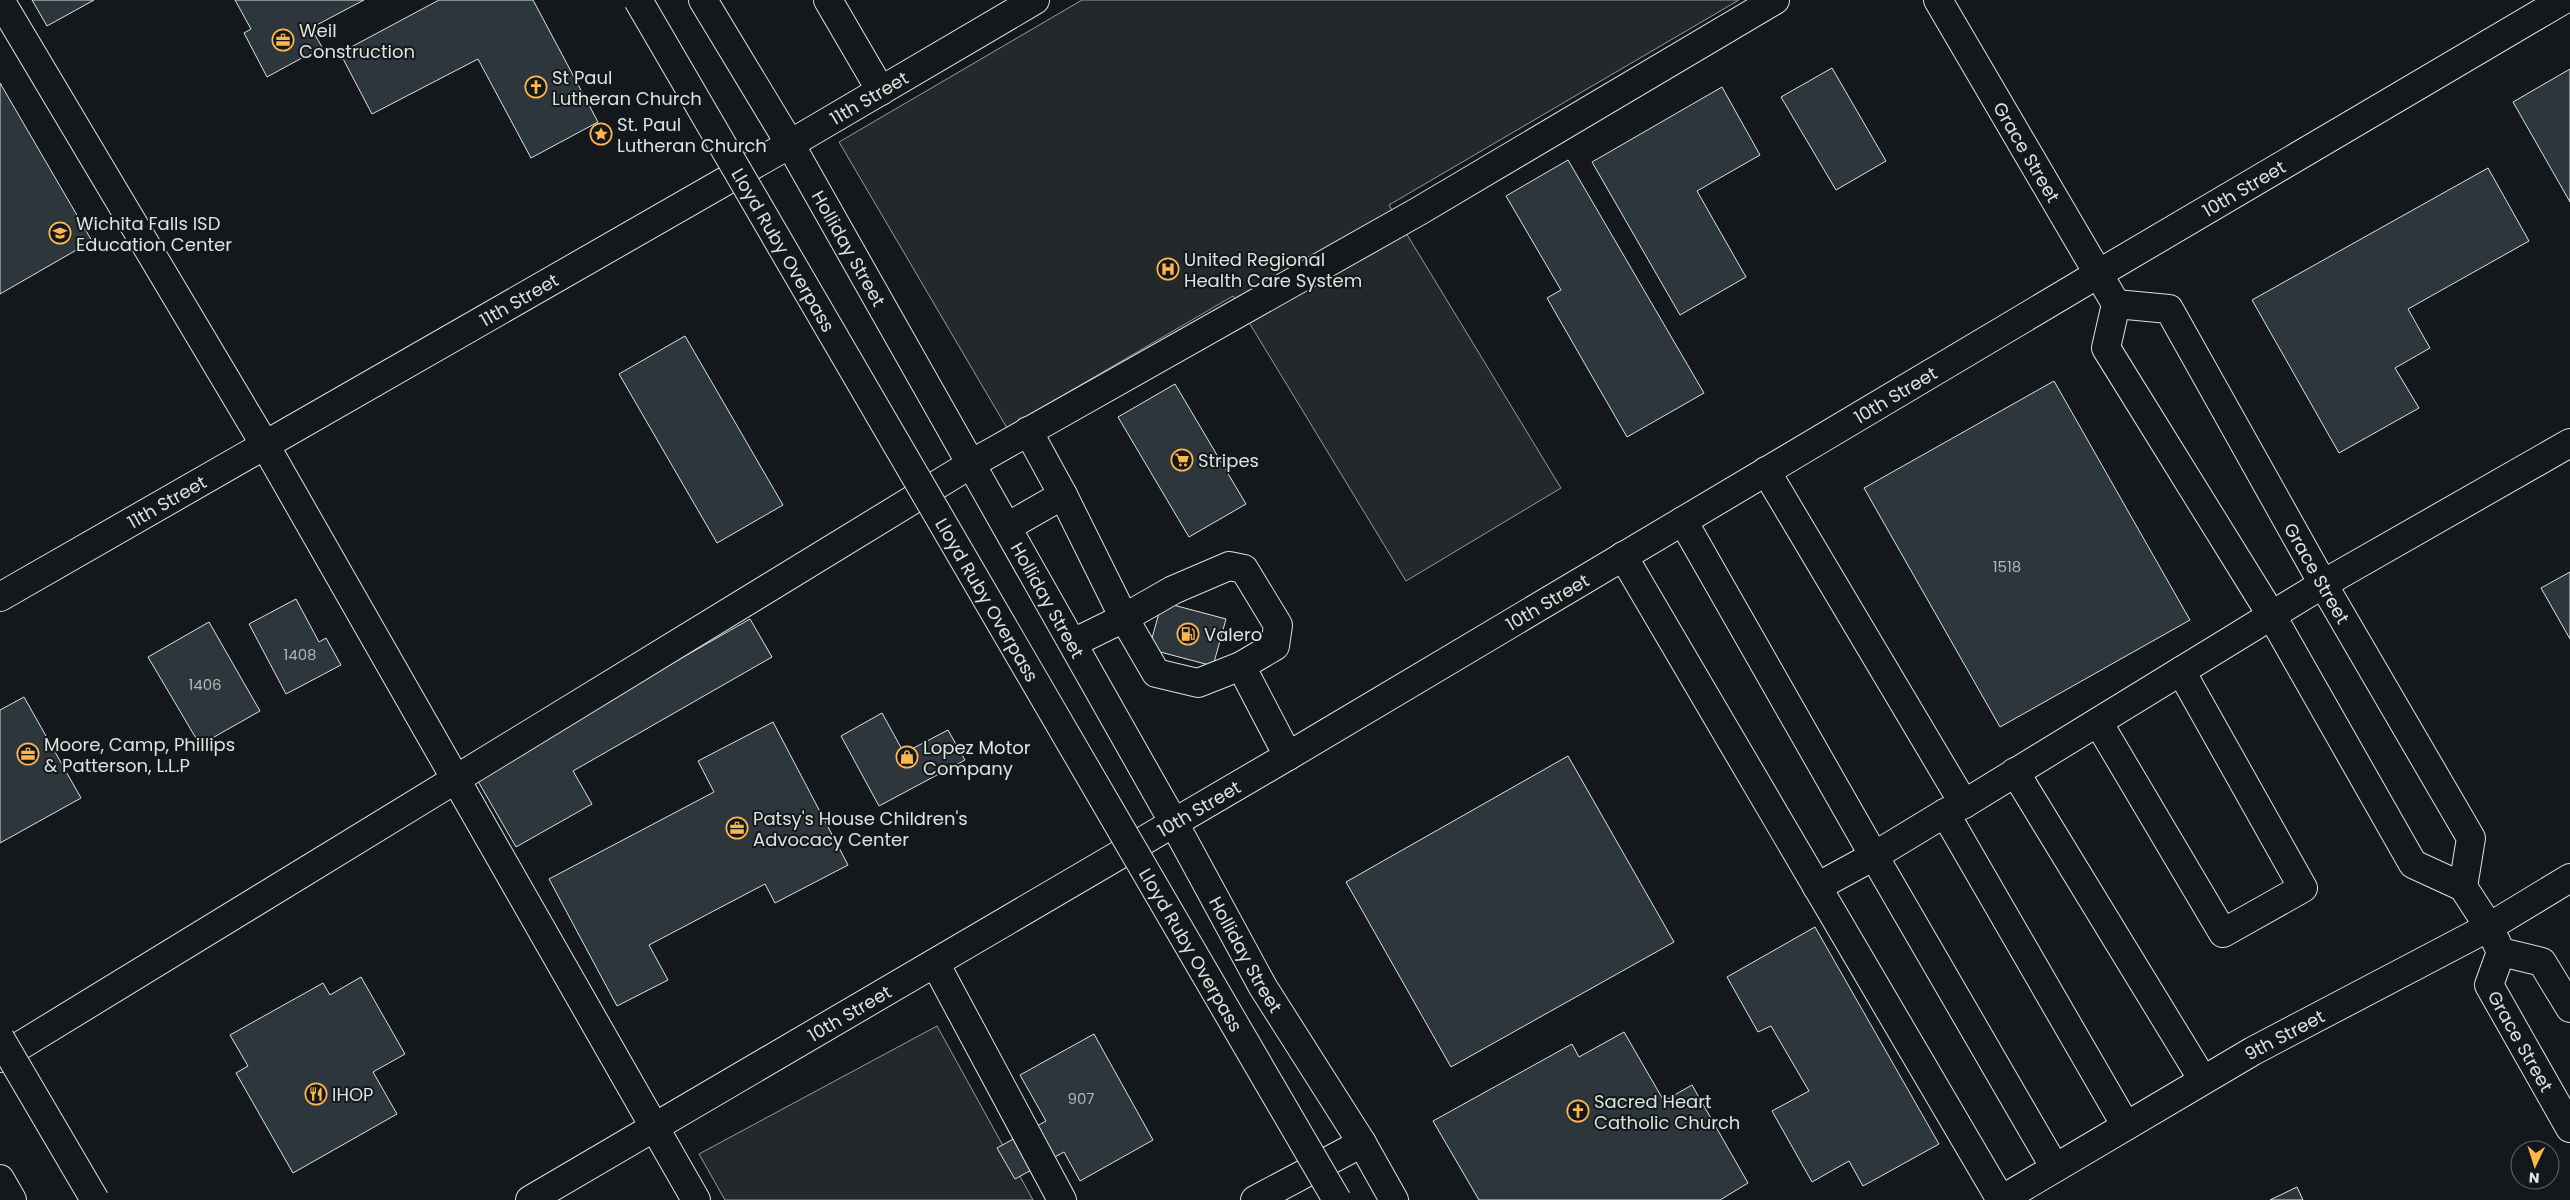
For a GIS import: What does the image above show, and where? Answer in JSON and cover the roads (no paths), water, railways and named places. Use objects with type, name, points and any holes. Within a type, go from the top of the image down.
[{"type":"main road","points":[[0,0],[265,446],[696,1200]]},
{"type":"main road","name":"Lloyd Ruby Overpass","points":[[638,0],[1337,1200]]},
{"type":"main road","name":"Holliday Street","points":[[703,0],[790,144],[1174,822],[1263,987],[1362,1143],[1394,1200]]},
{"type":"main road","points":[[828,0],[881,91]]},
{"type":"main road","name":"11th Street","points":[[0,598],[790,144],[1035,0]]},
{"type":"main road","points":[[0,1058],[971,464],[1419,211],[1775,0]]},
{"type":"main road","name":"Grace Street","points":[[1938,0],[2116,304],[2169,310],[2323,584],[2471,838],[2464,887]]},
{"type":"main road","name":"10th Street","points":[[530,1200],[1288,756],[1683,520],[2563,0]]},
{"type":"main road","points":[[2116,304],[2106,348],[2272,616],[2414,864],[2464,887],[2489,927],[2501,952],[2542,962],[2570,1008]]},
{"type":"main road","points":[[1028,431],[1064,495],[1124,618],[1156,673],[1198,683],[1241,666],[1275,646],[1278,625],[1244,569],[1229,566],[1173,590],[1124,618],[1073,643]]},
{"type":"main road","points":[[1817,887],[1955,809],[2323,584],[2570,443]]},
{"type":"main road","points":[[1766,471],[1955,809],[2126,1126]]},
{"type":"main road","points":[[1007,527],[1064,495]]},
{"type":"main road","points":[[1683,520],[1874,856],[2055,1168]]},
{"type":"main road","points":[[1623,556],[2001,1200]]},
{"type":"main road","points":[[1241,666],[1288,756]]},
{"type":"main road","points":[[2098,722],[2223,933],[2303,888],[2181,671]]},
{"type":"main road","points":[[2014,772],[2203,1080]]},
{"type":"main road","name":"9th Street","points":[[2001,1200],[2253,1051],[2489,927],[2570,878]]},
{"type":"main road","name":"Grace Street","points":[[2501,952],[2489,986],[2570,1128]]},
{"type":"main road","points":[[934,963],[1062,1200]]},
{"type":"main road","points":[[0,1038],[94,1200]]},
{"type":"main road","points":[[1254,1200],[1362,1143]]},
{"type":"main road","points":[[0,1179],[12,1200]]},
{"type":"place","name":"Weil Construction","points":[[283,40]]},
{"type":"place","name":"St Paul Lutheran Church","points":[[536,87]]},
{"type":"place","name":"St. Paul Lutheran Church","points":[[601,134]]},
{"type":"place","name":"Wichita Falls ISD Education Center","points":[[60,233]]},
{"type":"place","name":"United Regional Health Care System","points":[[1168,269]]},
{"type":"place","name":"Stripes","points":[[1182,460]]},
{"type":"place","name":"Valero","points":[[1188,634]]},
{"type":"place","name":"Moore, Camp, Phillips & Patterson, L.L.P","points":[[28,754]]},
{"type":"place","name":"Lopez Motor Company","points":[[907,757]]},
{"type":"place","name":"Patsy's House Children's Advocacy Center","points":[[737,828]]},
{"type":"place","name":"IHOP","points":[[316,1094]]},
{"type":"place","name":"Sacred Heart Catholic Church","points":[[1578,1111]]}]
